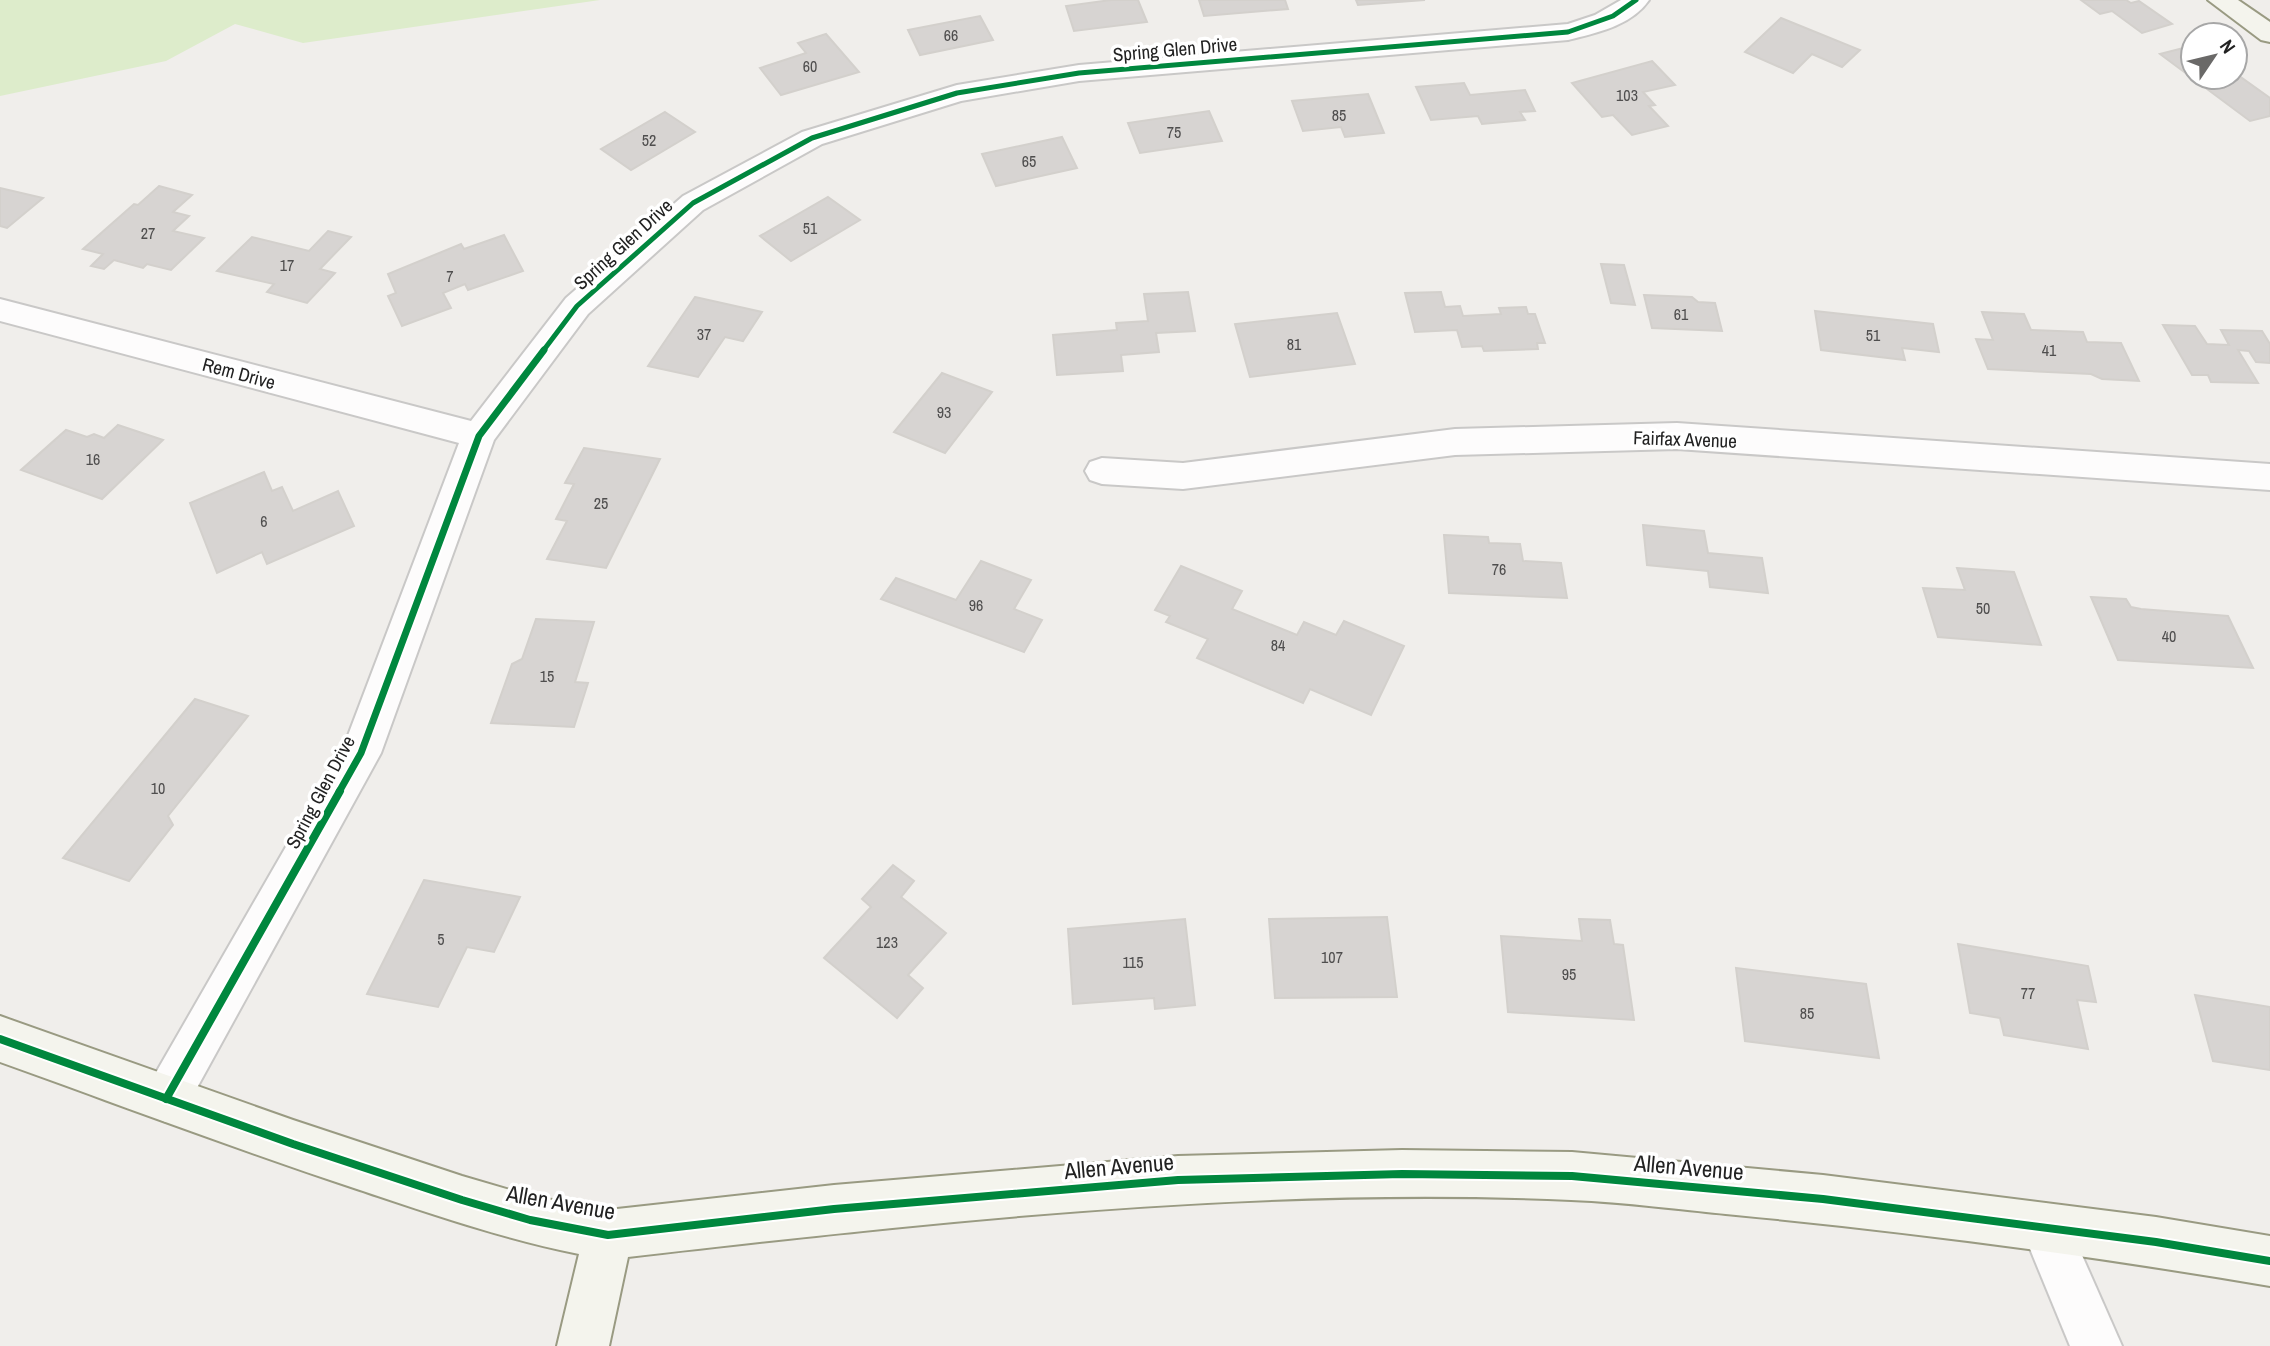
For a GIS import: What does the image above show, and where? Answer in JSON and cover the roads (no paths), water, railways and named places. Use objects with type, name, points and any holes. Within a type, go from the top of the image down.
[{"type":"street","name":"Spring Glen Drive","points":[[166,1099],[361,753],[479,436],[577,306],[693,203],[812,138],[957,93],[1079,73],[1568,32],[1591,26],[1629,8],[1636,0]]},
{"type":"street","points":[[2221,0],[2265,25]]},
{"type":"street","name":"Rem Drive","points":[[0,310],[479,436]]},
{"type":"street","name":"Fairfax Avenue","points":[[1102,471],[1183,476],[1455,442],[1677,436],[2270,477]]},
{"type":"street","name":"Allen Avenue","points":[[0,1039],[462,1200],[530,1220],[608,1235],[834,1209],[1164,1181],[1402,1174],[1572,1176],[1823,1199],[2156,1242],[2270,1261]]},
{"type":"street","points":[[2045,1227],[2096,1346]]},
{"type":"street","points":[[583,1346],[608,1235]]}]
